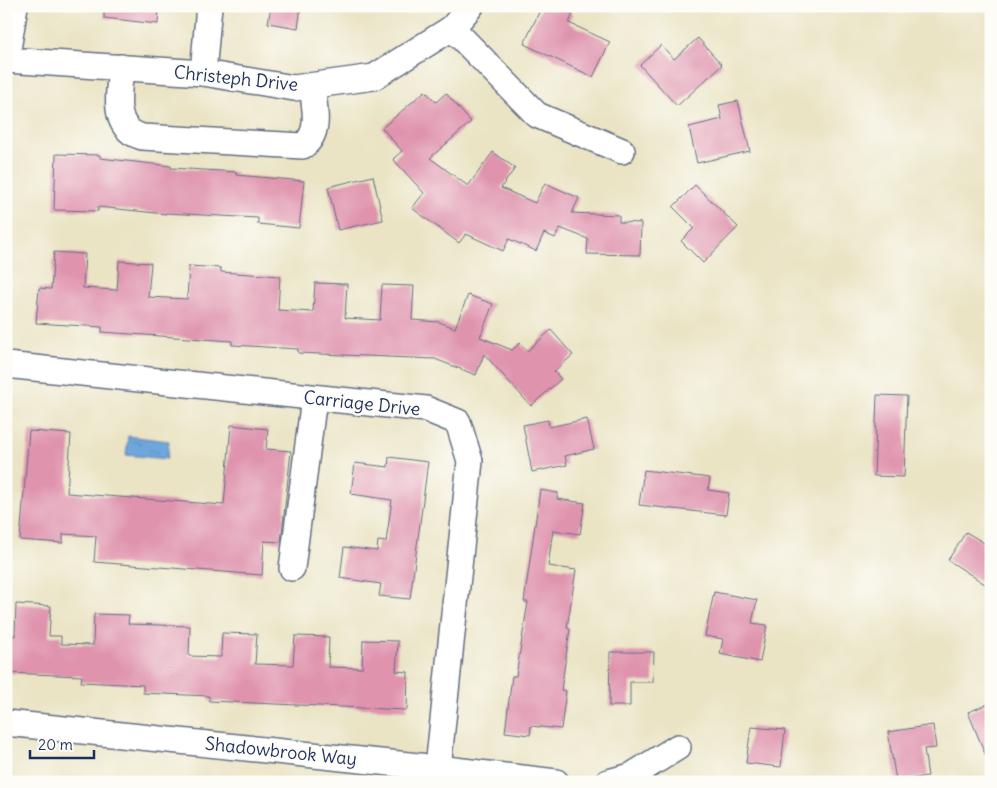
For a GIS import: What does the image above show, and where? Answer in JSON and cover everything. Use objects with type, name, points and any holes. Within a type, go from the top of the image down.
[{"type":"street","points":[[6,61],[15,6]]},
{"type":"street","points":[[203,73],[209,6]]},
{"type":"street","name":"Christeph Drive","points":[[6,61],[203,73],[294,88],[312,86],[374,77],[452,28],[471,6]]},
{"type":"street","points":[[452,28],[537,115],[622,151]]},
{"type":"street","points":[[121,67],[119,112],[122,121],[130,132],[142,137],[304,146],[314,134],[312,86]]},
{"type":"street","name":"Carriage Drive","points":[[6,366],[426,409],[458,422],[470,461],[438,768]]},
{"type":"street","points":[[292,568],[314,398]]},
{"type":"street","name":"Shadowbrook Way","points":[[6,723],[556,782]]},
{"type":"street","points":[[608,782],[631,776],[678,746]]},
{"type":"water","points":[[128,436],[169,441],[167,459],[126,455]]},
{"type":"building","points":[[104,6],[159,6],[158,24],[104,18]]},
{"type":"building","points":[[271,6],[301,6],[298,28],[268,23]]},
{"type":"building","points":[[542,6],[556,6],[573,14],[569,23],[610,42],[593,77],[524,44]]},
{"type":"building","points":[[698,38],[722,65],[677,106],[640,65],[661,45],[674,59]]},
{"type":"building","points":[[425,91],[436,102],[446,93],[471,122],[430,158],[468,186],[493,152],[515,168],[501,188],[535,203],[545,183],[579,198],[572,213],[619,215],[619,222],[641,223],[640,255],[587,254],[588,239],[560,228],[555,238],[544,233],[536,251],[509,239],[503,251],[466,234],[459,243],[412,208],[424,193],[393,159],[402,151],[382,128]]},
{"type":"building","points":[[738,101],[750,151],[697,163],[689,127],[722,119],[719,105]]},
{"type":"building","points":[[56,154],[100,155],[100,158],[171,166],[171,168],[237,172],[236,175],[304,181],[299,228],[258,224],[258,218],[166,214],[98,207],[98,211],[54,210]]},
{"type":"building","points":[[373,176],[383,220],[338,230],[328,187]]},
{"type":"building","points":[[695,185],[738,227],[703,263],[681,241],[694,228],[673,207]]},
{"type":"building","points":[[54,252],[85,254],[83,288],[117,290],[119,261],[151,263],[148,297],[187,299],[189,266],[221,268],[221,272],[280,276],[278,310],[313,312],[315,283],[347,284],[345,318],[380,320],[382,285],[414,286],[412,320],[439,322],[455,328],[468,295],[493,304],[480,337],[512,350],[520,343],[527,351],[551,330],[573,355],[554,371],[561,379],[531,406],[484,354],[476,375],[435,359],[298,353],[298,349],[232,345],[232,341],[102,332],[102,327],[36,323],[39,288],[51,289]]},
{"type":"building","points":[[877,395],[907,396],[904,477],[874,476]]},
{"type":"building","points":[[587,419],[594,449],[565,456],[567,465],[532,472],[523,425],[548,420],[549,427]]},
{"type":"building","points":[[231,425],[268,429],[266,449],[291,451],[281,542],[264,541],[262,575],[94,562],[96,536],[63,534],[63,543],[20,540],[29,431],[71,434],[67,493],[224,505]]},
{"type":"building","points":[[389,457],[428,462],[410,599],[379,596],[381,584],[340,578],[344,547],[377,551],[378,541],[386,542],[392,500],[351,494],[355,463],[388,467]]},
{"type":"building","points":[[644,470],[710,478],[708,490],[729,493],[726,515],[639,505]]},
{"type":"building","points":[[540,490],[558,493],[557,499],[585,503],[580,534],[553,530],[548,566],[576,570],[567,628],[570,629],[561,690],[566,691],[561,729],[531,726],[530,735],[505,732],[512,676],[516,676],[528,602],[524,602]]},
{"type":"building","points":[[966,532],[991,547],[991,588],[948,560]]},
{"type":"building","points":[[714,592],[757,600],[752,623],[767,625],[760,662],[720,654],[723,639],[705,636]]},
{"type":"building","points":[[16,604],[51,606],[49,636],[61,636],[61,644],[93,645],[94,614],[129,615],[128,624],[190,626],[189,656],[221,657],[222,633],[257,634],[255,664],[293,665],[295,636],[329,637],[328,667],[362,668],[363,640],[398,641],[396,671],[408,672],[407,710],[209,701],[209,696],[143,693],[143,685],[81,682],[82,676],[6,673],[6,635],[15,636]]},
{"type":"building","points":[[610,652],[654,652],[653,682],[630,682],[630,706],[609,706]]},
{"type":"building","points":[[991,703],[991,766],[990,766],[968,712]]},
{"type":"building","points":[[933,725],[936,748],[924,749],[928,776],[896,781],[888,732]]},
{"type":"building","points":[[751,727],[785,730],[781,767],[746,763]]}]
